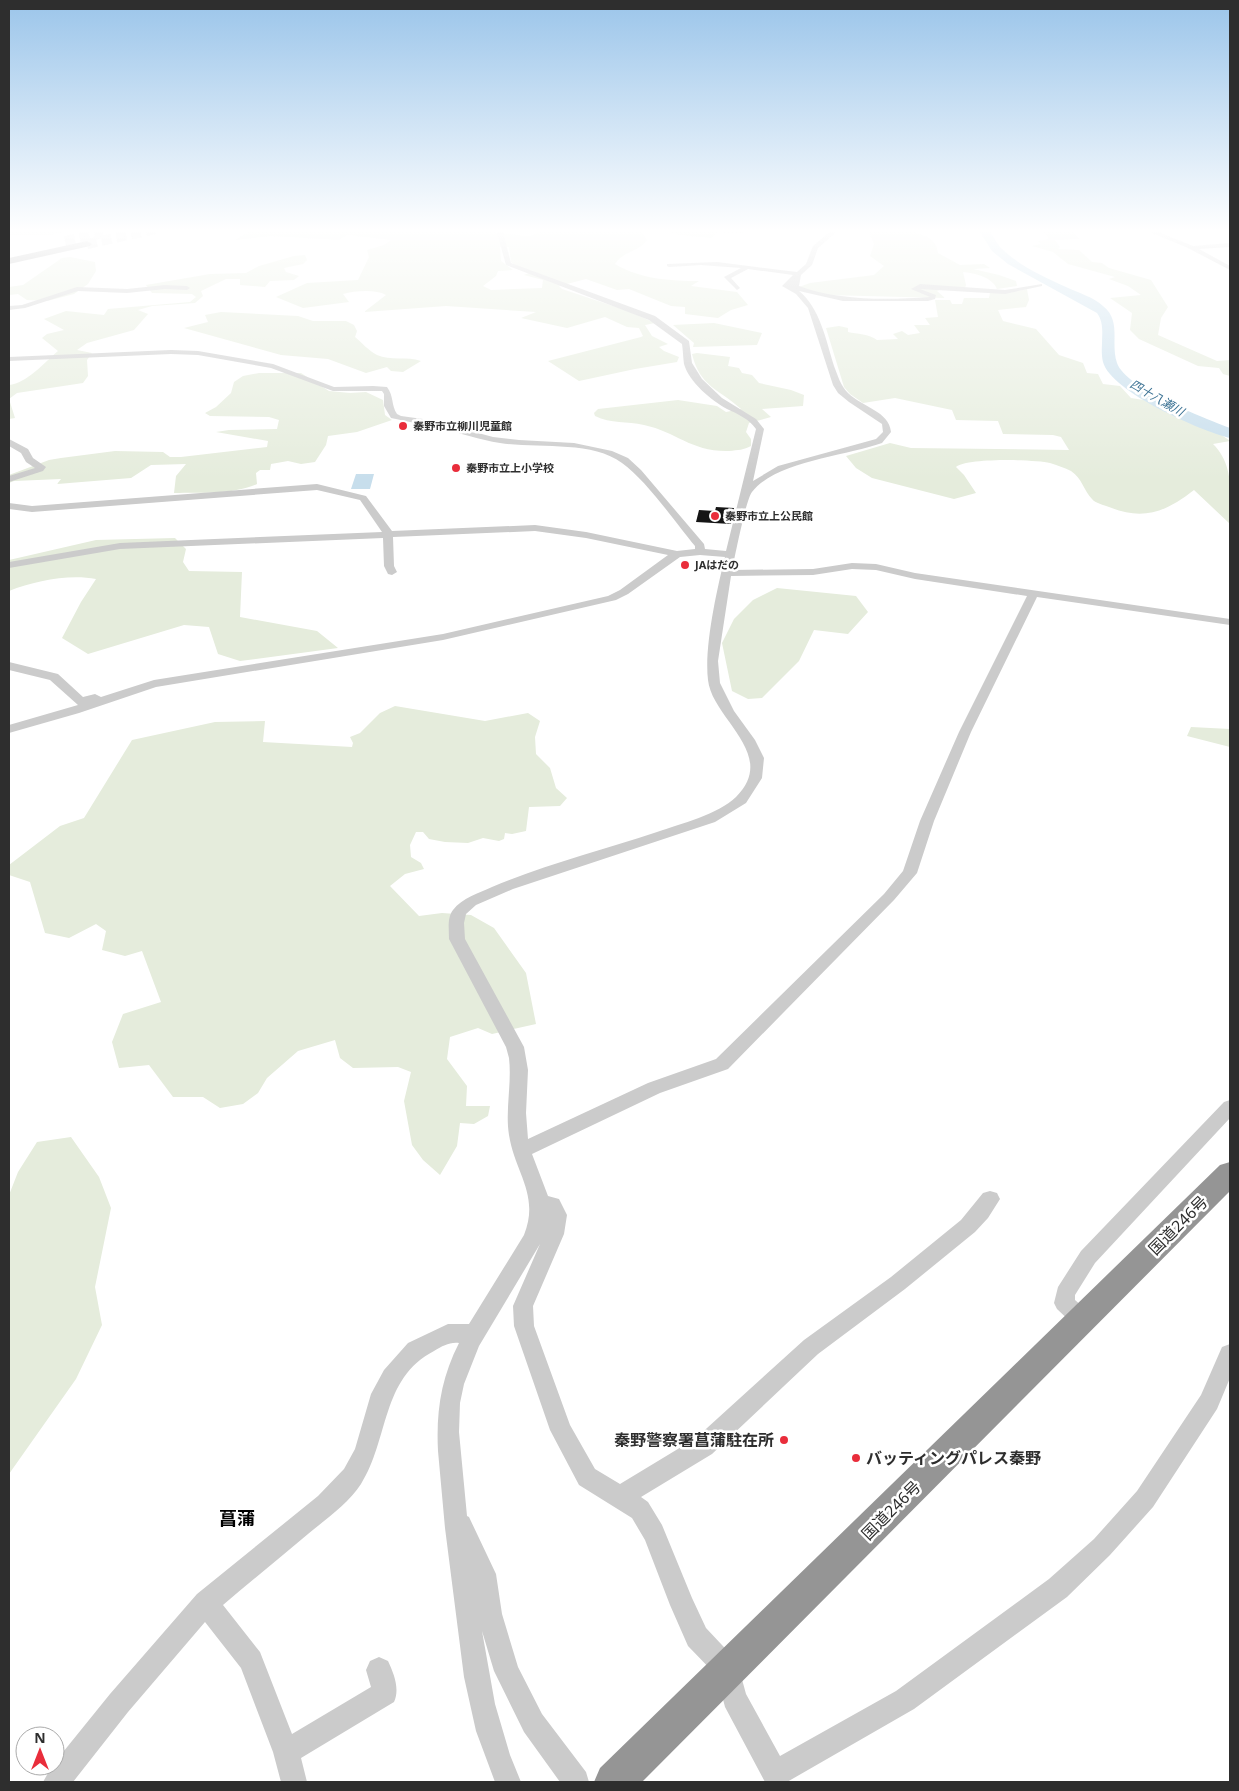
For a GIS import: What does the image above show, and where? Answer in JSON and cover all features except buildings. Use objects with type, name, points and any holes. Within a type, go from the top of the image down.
[{"type":"highway","name":"国道246号","points":[[614,1782],[1230,1173]]},
{"type":"street","points":[[508,1782],[493,1748],[481,1703],[455,1512],[448,1422],[452,1385],[460,1361],[527,1248],[537,1228],[540,1202],[537,1186],[518,1137],[517,1123],[521,1075],[519,1060],[515,1047],[457,939],[456,923],[459,912],[471,902],[508,886],[710,819],[741,800],[756,778],[757,758],[750,740],[728,711],[714,684],[712,662],[730,554],[760,429],[758,424],[751,419],[715,397],[695,375],[690,368],[686,343],[652,318],[638,313]]},
{"type":"street","points":[[746,492],[762,478],[781,468],[871,444],[879,441],[887,432],[886,423],[840,391],[813,313]]},
{"type":"street","points":[[9,359],[191,352],[273,366],[333,389],[373,388],[384,390],[388,394],[388,406],[394,416],[402,419],[434,423],[503,442],[589,448],[618,456],[632,465],[638,472],[700,546],[700,552]]},
{"type":"street","points":[[9,442],[26,451],[29,460],[41,467],[40,469],[9,479]]},
{"type":"street","points":[[9,506],[32,509],[317,487],[363,498],[388,534],[389,566],[392,572]]},
{"type":"street","points":[[9,565],[120,546],[535,528],[586,535],[677,554],[700,552],[730,554]]},
{"type":"street","points":[[9,730],[154,684],[443,637],[612,598],[624,592],[677,554]]},
{"type":"street","points":[[726,574],[813,572],[852,566],[876,567],[915,576],[1230,622]]},
{"type":"street","points":[[523,1150],[654,1088],[722,1064],[889,897],[910,873],[927,821],[965,732],[1033,594]]},
{"type":"street","points":[[9,666],[54,677],[82,702],[140,684],[154,684]]},
{"type":"street","points":[[1083,1320],[1064,1303],[1065,1294],[1088,1257],[1230,1107]]},
{"type":"street","points":[[619,1498],[704,1446],[811,1347],[898,1283],[968,1226],[990,1199]]},
{"type":"street","points":[[540,1202],[552,1206],[557,1215],[554,1234],[523,1306],[524,1326],[561,1430],[587,1477],[640,1510],[654,1533],[682,1605],[697,1637],[728,1670],[734,1698],[773,1778],[905,1700],[1058,1588],[1102,1547],[1145,1499],[1209,1402],[1230,1354]]},
{"type":"street","points":[[56,1782],[119,1703],[206,1603],[326,1504],[352,1477],[365,1452],[379,1401],[392,1377],[415,1350],[448,1333],[476,1334]]},
{"type":"street","points":[[455,1512],[484,1574],[490,1614],[507,1671],[533,1723],[576,1782]]},
{"type":"street","points":[[206,1603],[251,1661],[263,1697],[286,1752],[294,1782]]},
{"type":"street","points":[[286,1752],[385,1693],[379,1670]]},
{"type":"green space","points":[[62,313],[104,315],[106,313],[148,314],[134,330],[87,343],[77,350],[92,353],[87,360],[88,376],[83,383],[17,393],[9,399],[9,385],[29,377],[58,351],[42,338],[47,334],[64,330],[44,319]]},
{"type":"green space","points":[[232,313],[298,316],[313,321],[346,321],[354,325],[357,331],[355,337],[377,355],[387,358],[421,361],[403,372],[391,371],[387,367],[366,373],[328,359],[281,355],[184,328],[208,322],[205,315]]},
{"type":"green space","points":[[535,313],[632,313],[655,323],[645,325],[652,336],[668,344],[659,347],[679,357],[677,362],[579,381],[548,361],[641,337],[643,336],[639,328],[627,327],[605,317],[567,328],[521,318]]},
{"type":"green space","points":[[685,313],[727,313],[718,318]]},
{"type":"green space","points":[[937,313],[999,313],[1003,321],[1036,329],[1059,355],[1083,363],[1087,373],[1098,374],[1103,384],[1120,386],[1131,398],[1156,402],[1170,411],[1212,428],[1230,441],[1213,444],[1225,462],[1228,471],[1230,481],[1230,524],[1194,490],[1164,509],[1143,514],[1121,511],[1100,504],[1089,496],[1075,474],[1050,463],[1001,460],[962,464],[956,467],[976,493],[954,499],[872,478],[856,468],[846,456],[890,443],[911,448],[1069,450],[1061,437],[1053,435],[1003,434],[998,421],[956,420],[952,410],[895,398],[863,403],[844,387],[826,328],[839,326],[848,328],[848,332],[867,335],[877,340],[898,339],[893,334],[902,331],[908,335],[920,333],[914,325],[930,325],[925,318],[938,317]]},
{"type":"green space","points":[[1132,313],[1164,313],[1161,318],[1158,335],[1217,361],[1230,360],[1230,376],[1223,374],[1219,368],[1198,366],[1139,339],[1130,330]]},
{"type":"green space","points":[[714,323],[762,333],[757,345],[693,347],[694,343],[673,325]]},
{"type":"green space","points":[[692,354],[730,357],[728,366],[739,368],[742,373],[752,375],[759,383],[804,395],[803,406],[762,409],[771,417],[749,423],[746,432],[751,439],[751,446],[729,451],[694,445],[656,428],[601,419],[595,416],[594,413],[598,409],[678,400],[717,406],[726,412],[741,409],[705,381]]},
{"type":"green space","points":[[259,373],[301,373],[329,391],[366,392],[383,400],[385,415],[392,420],[357,432],[328,436],[326,445],[315,462],[301,464],[288,461],[271,464],[270,470],[260,470],[256,473],[257,484],[237,490],[174,493],[176,476],[186,464],[151,465],[131,478],[57,484],[61,479],[14,481],[9,483],[9,475],[49,460],[61,458],[115,451],[163,452],[170,457],[181,457],[267,447],[268,441],[216,432],[277,429],[279,420],[269,417],[210,416],[205,413],[216,407],[231,393],[234,382],[243,376]]},
{"type":"green space","points":[[9,399],[15,418],[9,419]]},
{"type":"green space","points":[[175,538],[186,549],[183,562],[189,571],[242,572],[240,617],[317,631],[338,648],[240,661],[218,654],[209,627],[184,625],[88,654],[62,638],[81,602],[96,579],[74,577],[52,579],[9,591],[9,560],[96,540]]},
{"type":"green space","points":[[777,588],[856,596],[868,612],[848,634],[814,630],[799,661],[762,698],[748,699],[732,691],[722,643],[734,619],[753,600]]},
{"type":"green space","points":[[395,706],[485,721],[528,713],[540,721],[535,737],[536,754],[550,768],[556,788],[567,798],[560,806],[529,807],[526,831],[512,834],[505,833],[504,839],[499,841],[483,838],[468,843],[445,842],[429,839],[423,832],[416,832],[410,845],[411,857],[421,863],[424,869],[405,874],[390,886],[419,916],[442,913],[471,915],[494,928],[526,973],[536,1024],[492,1034],[478,1028],[450,1037],[447,1059],[467,1086],[466,1106],[490,1106],[488,1116],[474,1124],[460,1123],[457,1146],[440,1175],[423,1160],[412,1145],[404,1101],[411,1072],[398,1067],[353,1068],[340,1058],[335,1040],[298,1051],[267,1078],[258,1093],[243,1104],[220,1108],[203,1097],[173,1097],[149,1065],[119,1068],[112,1042],[123,1014],[161,1002],[142,951],[125,956],[102,950],[106,931],[96,924],[69,938],[45,933],[30,882],[9,875],[9,865],[60,826],[84,818],[132,740],[215,722],[265,721],[263,742],[352,747],[353,743],[350,737],[360,733],[380,713]]},
{"type":"green space","points":[[1191,727],[1230,729],[1230,747],[1187,736]]},
{"type":"green space","points":[[71,1137],[99,1177],[111,1208],[95,1287],[102,1325],[76,1379],[9,1474],[9,1195],[18,1172],[37,1142]]},
{"type":"water","points":[[356,474],[374,474],[370,489],[351,489]]},
{"type":"waterway","name":"四十八瀬川","points":[[1103,313],[1108,327],[1110,364],[1117,374],[1129,385],[1164,405],[1230,433]]},
{"type":"place","name":"秦野市立柳川児童館","points":[[403,426]]},
{"type":"place","name":"秦野市立上小学校","points":[[456,468]]},
{"type":"place","name":"秦野市立上公民館","points":[[715,516]]},
{"type":"place","name":"JAはだの","points":[[685,565]]},
{"type":"place","name":"秦野警察署菖蒲駐在所","points":[[784,1440]]},
{"type":"place","name":"バッティングパレス秦野","points":[[856,1458]]},
{"type":"district","name":"菖蒲","points":[[237,1519]]}]
